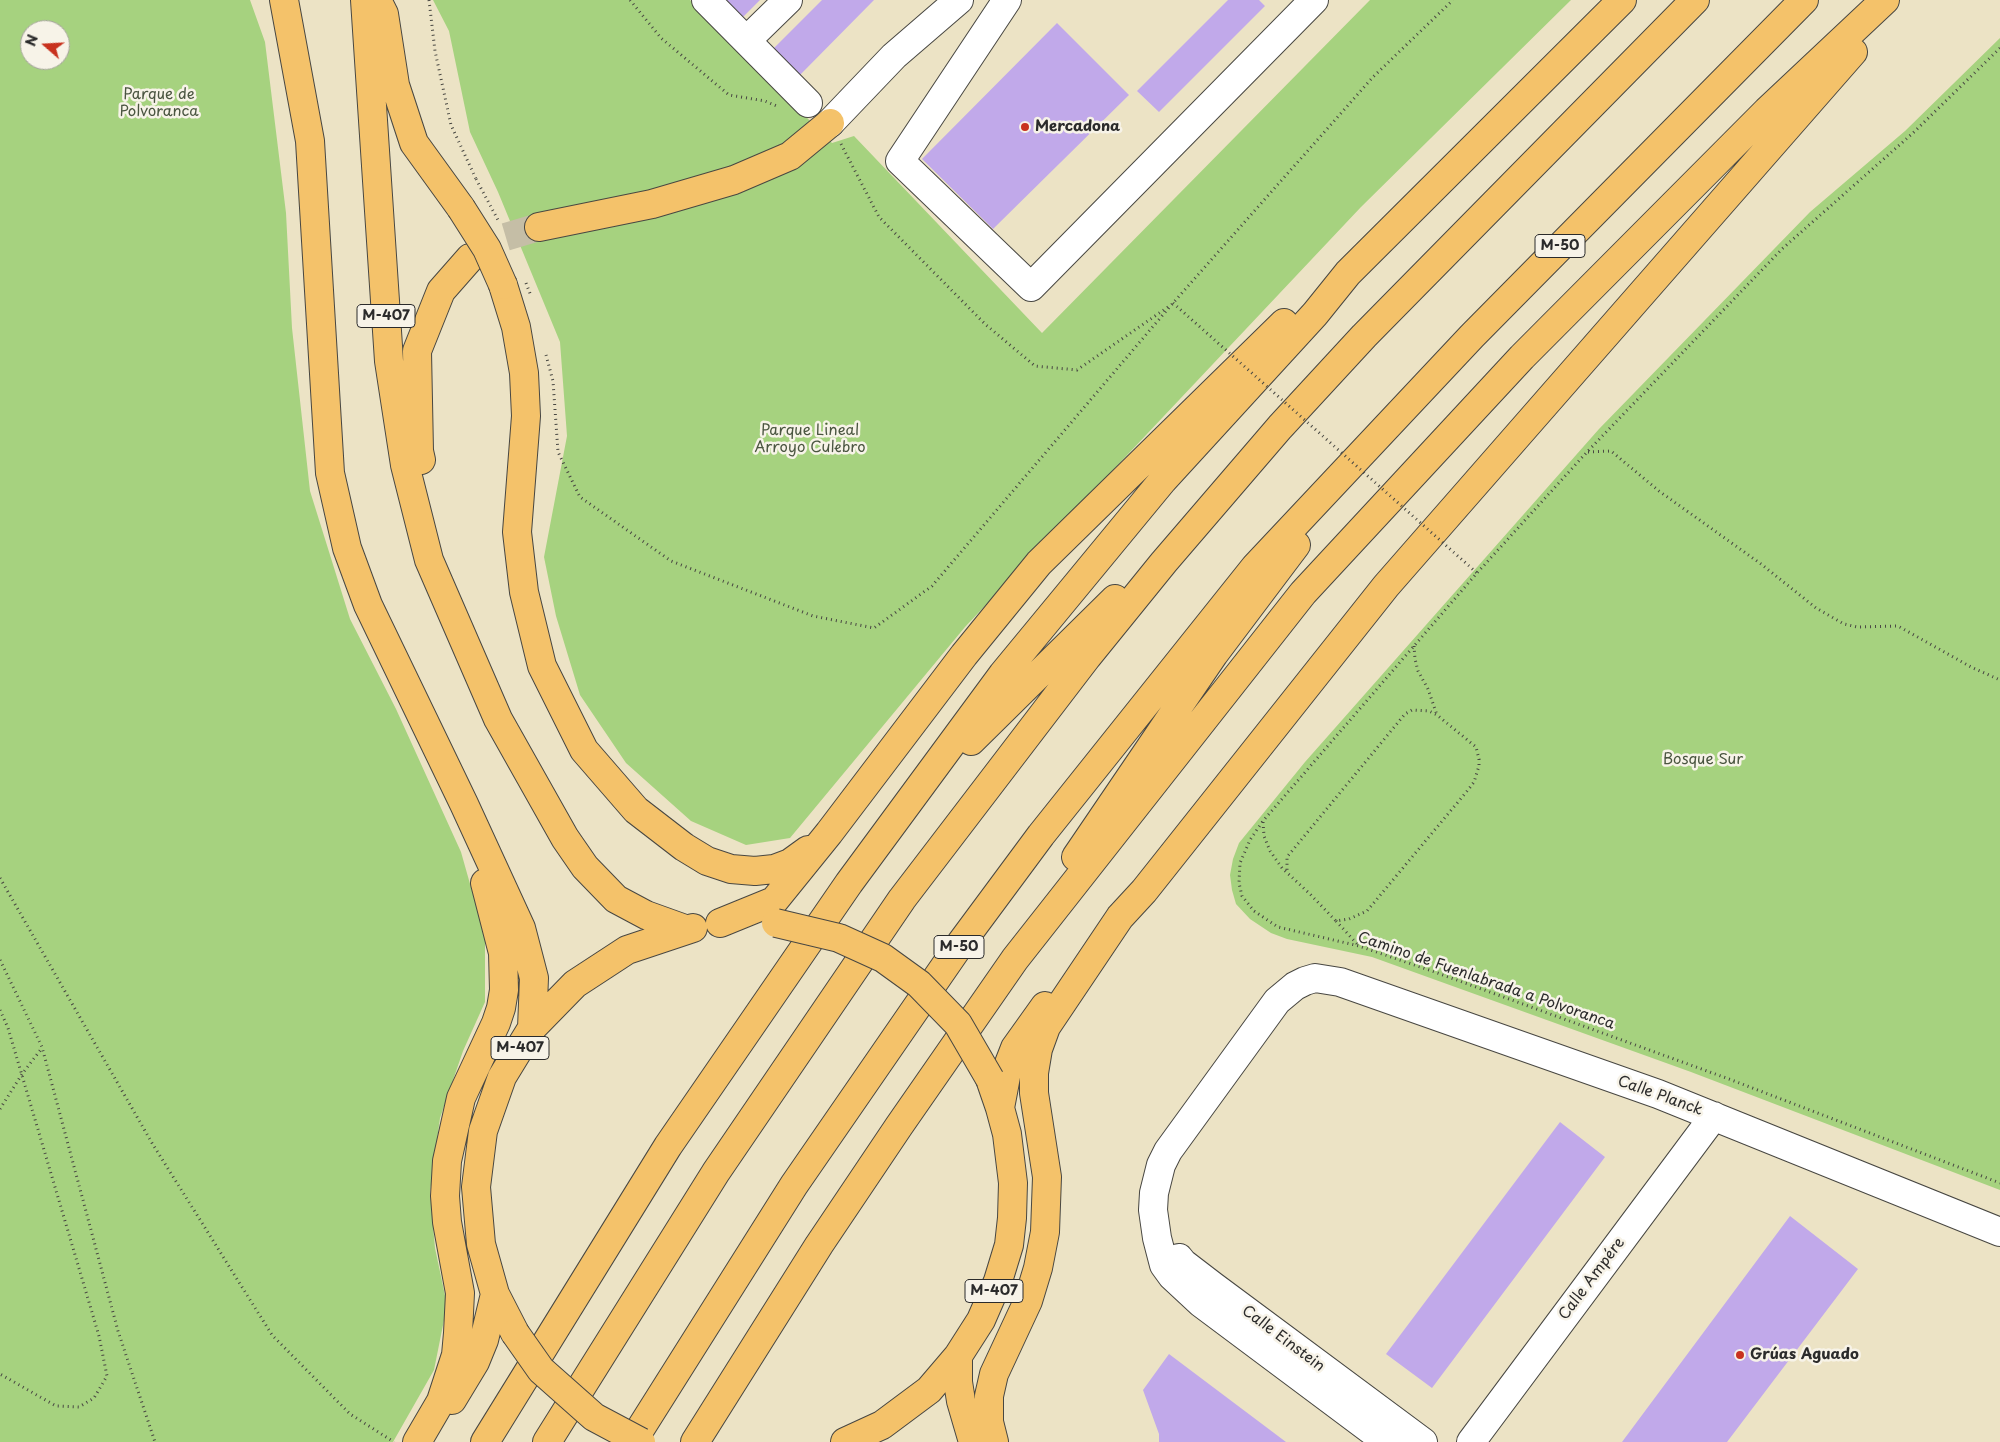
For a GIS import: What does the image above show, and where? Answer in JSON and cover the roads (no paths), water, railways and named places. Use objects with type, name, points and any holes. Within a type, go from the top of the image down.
[{"type":"highway","name":"M-407","points":[[365,0],[389,361],[405,465],[427,551],[498,719],[565,838],[584,867],[616,899],[646,915],[685,929]]},
{"type":"highway","points":[[377,0],[384,14],[395,85],[414,143],[461,208],[487,249],[503,285],[516,326],[524,373],[526,416],[517,532],[524,592],[542,666],[584,750],[636,810],[684,847],[707,861],[731,869],[755,871],[774,869],[790,863],[829,833]]},
{"type":"highway","points":[[485,1442],[668,1146],[849,883],[1016,659],[1164,480],[1315,314],[1348,273],[1622,0]]},
{"type":"highway","points":[[547,1442],[716,1172],[902,899],[1087,657],[1164,562],[1280,427],[1364,336],[1695,0]]},
{"type":"highway","name":"M-50","points":[[632,1442],[794,1185],[961,943],[1041,835],[1255,567],[1472,336],[1804,0]]},
{"type":"highway","points":[[695,1442],[819,1245],[899,1126],[1016,959],[1303,594],[1522,357],[1766,111],[1885,0]]},
{"type":"highway","points":[[1000,1108],[1008,1066],[1015,1048],[1026,1030],[1060,985],[1150,883],[1386,586],[1780,133],[1900,0]]},
{"type":"highway","name":"M-407","points":[[284,1],[310,141],[330,473],[347,548],[368,605],[464,804],[520,928],[534,978],[532,1028]]},
{"type":"highway","points":[[539,227],[652,204],[734,180],[790,156],[830,123]]},
{"type":"highway","points":[[457,623],[419,451],[417,350],[441,291],[470,258]]},
{"type":"highway","points":[[720,923],[774,902],[829,833],[964,655],[1039,564],[1317,291],[1348,273]]},
{"type":"highway","points":[[1016,959],[1083,845],[1214,654],[1290,554],[1332,486]]},
{"type":"highway","points":[[849,883],[975,736],[1131,583],[1164,562]]},
{"type":"highway","points":[[417,1442],[441,1401],[456,1354],[460,1293],[447,1222],[445,1196],[446,1161],[461,1098],[496,1024],[504,990],[504,953],[464,804]]},
{"type":"highway","points":[[994,1442],[989,1422],[989,1405],[994,1374],[1028,1301],[1038,1268],[1044,1232],[1047,1176],[1034,1093],[1034,1073],[1038,1049],[1046,1027],[1120,917]]},
{"type":"highway","name":"M-407","points":[[640,1442],[594,1417],[541,1370],[515,1333],[495,1294],[481,1244],[476,1187],[483,1131],[502,1077],[532,1028],[575,984],[627,950],[685,929],[720,923],[776,923],[839,938],[883,958],[919,984],[958,1024],[990,1079],[1007,1134],[1013,1184],[1009,1245],[998,1281],[981,1320],[958,1356],[929,1390],[882,1425],[845,1442]]},
{"type":"highway","points":[[425,1442],[475,1362],[484,1340],[495,1294]]},
{"type":"highway","points":[[958,1356],[958,1382],[961,1401],[973,1442]]},
{"type":"street","points":[[706,0],[808,103]]},
{"type":"street","points":[[747,40],[788,0]]},
{"type":"street","points":[[830,123],[894,56],[959,0]]},
{"type":"street","points":[[1007,0],[900,161],[1031,287],[1303,4]]},
{"type":"street","name":"Calle Planck","points":[[1315,978],[1340,982],[1658,1094],[2000,1232]]},
{"type":"street","name":"Calle Einstein","points":[[1315,978],[1294,986],[1277,1001],[1168,1151],[1161,1165],[1154,1193],[1153,1210],[1159,1251],[1164,1264],[1172,1276],[1201,1302],[1388,1442]]},
{"type":"street","name":"Calle Ampére","points":[[1471,1442],[1714,1116]]},
{"type":"street","name":"Calle Einstein","points":[[1156,1224],[1183,1263],[1407,1432],[1423,1442]]},
{"type":"tunnel","points":[[470,258],[495,240],[539,227]]},
{"type":"place","name":"Mercadona","points":[[1025,127]]},
{"type":"place","name":"Grúas Aguado","points":[[1740,1355]]},
{"type":"park label","name":"Parque de Polvoranca","points":[[159,104]]},
{"type":"park label","name":"Parque Lineal Arroyo Culebro","points":[[810,440]]},
{"type":"park label","name":"Bosque Sur","points":[[1703,760]]}]
